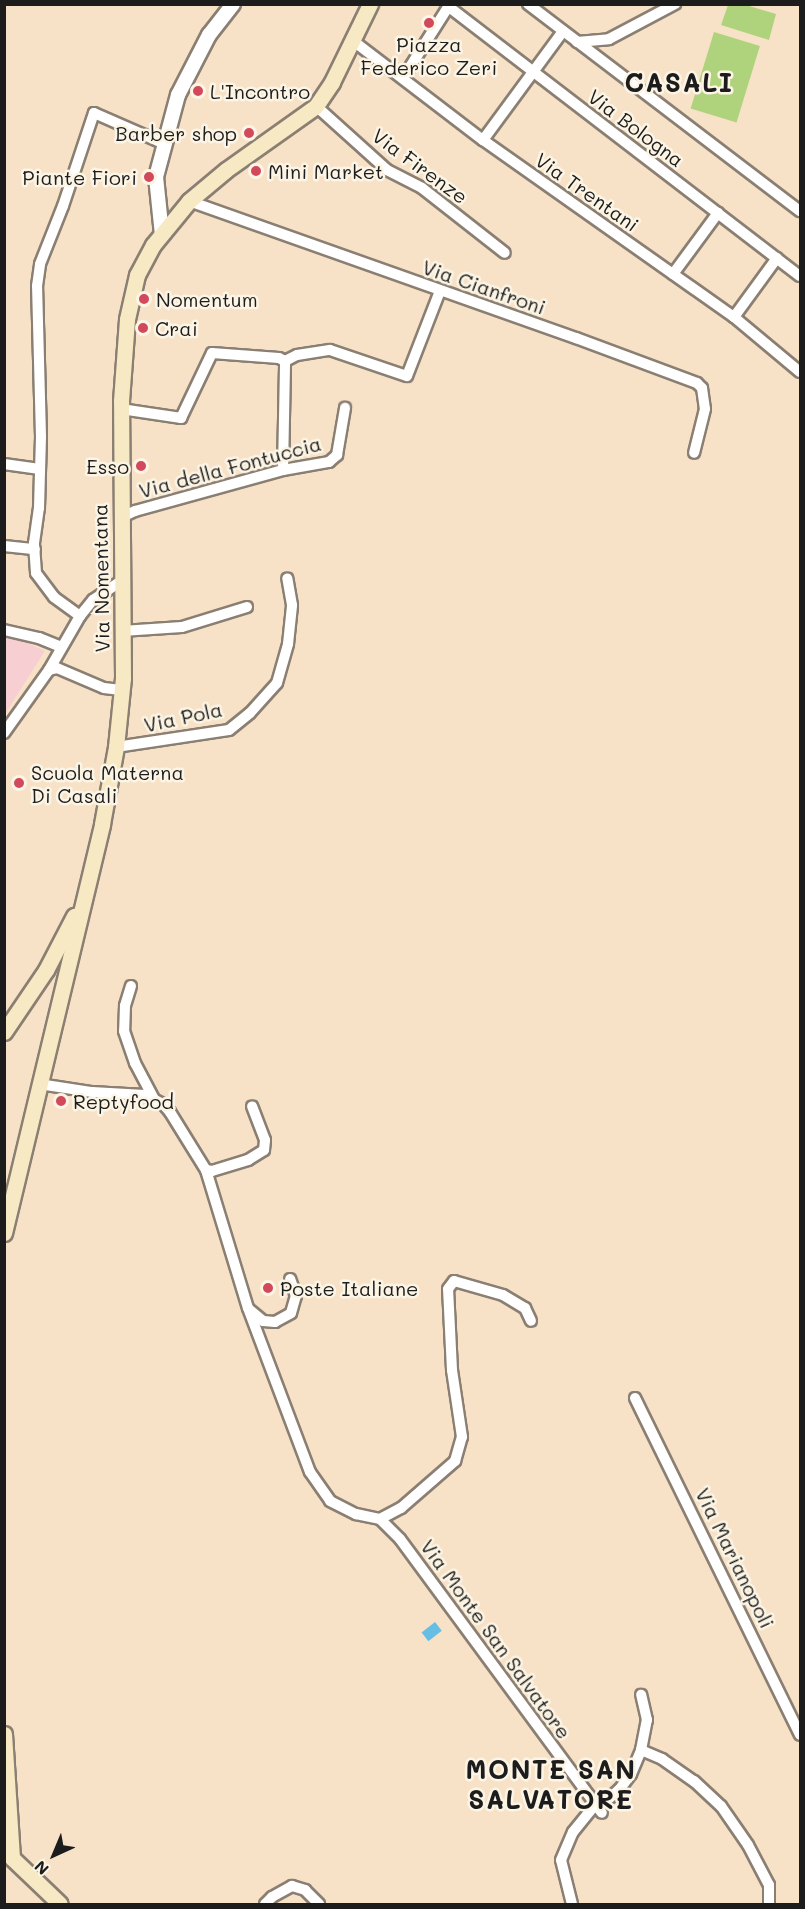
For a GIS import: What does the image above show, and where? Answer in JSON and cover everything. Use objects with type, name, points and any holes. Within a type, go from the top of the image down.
[{"type":"main road","name":"Via Nomentana","points":[[4,1233],[102,824],[116,747],[121,690],[122,631],[121,409],[127,319],[137,275],[153,245],[189,201],[226,170],[316,106],[332,82],[370,4]]},
{"type":"main road","points":[[4,1032],[46,970],[86,892]]},
{"type":"main road","points":[[4,1734],[8,1861],[60,1905]]},
{"type":"street","points":[[162,235],[156,177],[178,95],[209,35],[233,4]]},
{"type":"street","points":[[528,4],[801,211]]},
{"type":"street","points":[[403,78],[450,6]]},
{"type":"street","name":"Via Bologna","points":[[450,6],[801,276]]},
{"type":"street","points":[[577,42],[609,39],[669,6]]},
{"type":"street","points":[[483,140],[563,31]]},
{"type":"street","name":"Via Trentani","points":[[352,40],[483,140],[734,317],[801,372]]},
{"type":"street","name":"Via Firenze","points":[[316,106],[387,170],[423,188],[505,253]]},
{"type":"street","points":[[80,616],[65,608],[42,584],[36,573],[35,549],[40,468],[38,275],[46,243],[63,206],[94,113],[165,144]]},
{"type":"street","name":"Via Cianfroni","points":[[189,201],[697,383],[702,388],[705,409],[694,453]]},
{"type":"street","points":[[673,274],[717,213]]},
{"type":"street","points":[[734,317],[777,258]]},
{"type":"street","points":[[121,409],[181,418],[212,353],[279,358],[285,361],[297,356],[330,351],[407,376],[441,291]]},
{"type":"street","points":[[283,470],[285,361]]},
{"type":"street","name":"Via della Fontuccia","points":[[120,518],[135,511],[283,470],[329,462],[338,455],[345,408]]},
{"type":"street","points":[[4,464],[40,468]]},
{"type":"street","points":[[4,546],[35,549]]},
{"type":"street","name":"Via Pola","points":[[116,747],[229,730],[250,713],[277,683],[288,644],[292,605],[287,578]]},
{"type":"street","points":[[4,733],[53,669],[61,647],[80,616],[93,600],[121,581]]},
{"type":"street","points":[[122,631],[182,627],[247,607]]},
{"type":"street","points":[[4,630],[39,638],[61,647]]},
{"type":"street","points":[[53,669],[104,688],[121,690]]},
{"type":"street","points":[[131,986],[125,1006],[124,1031],[135,1063],[154,1099]]},
{"type":"street","points":[[39,1084],[92,1092],[145,1095],[170,1112],[206,1170],[248,1308],[310,1472],[330,1501],[356,1514],[380,1519],[401,1508],[455,1461],[462,1437],[452,1370],[448,1289],[454,1281],[502,1294],[525,1308],[531,1321]]},
{"type":"street","points":[[206,1170],[212,1171],[248,1160],[264,1150],[265,1140],[252,1106]]},
{"type":"street","points":[[248,1308],[263,1321],[275,1322],[291,1313],[297,1296],[290,1279]]},
{"type":"street","name":"Via Marianopoli","points":[[635,1398],[801,1735]]},
{"type":"street","name":"Via Monte San Salvatore","points":[[380,1519],[400,1539],[598,1809]]},
{"type":"street","points":[[572,1905],[567,1894],[561,1860],[573,1832],[619,1790],[631,1774],[641,1750],[647,1720],[641,1695]]},
{"type":"street","points":[[641,1750],[662,1759],[694,1781],[721,1806],[748,1845],[769,1885],[769,1905]]},
{"type":"street","points":[[265,1905],[272,1897],[292,1886],[305,1890],[319,1905]]},
{"type":"shaded area","points":[[5,635],[45,651],[5,714]]},
{"type":"green space","points":[[728,5],[746,5],[776,14],[769,40],[721,25]]},
{"type":"green space","points":[[714,32],[760,46],[737,123],[691,109]]},
{"type":"water","points":[[435,1622],[442,1631],[428,1641],[422,1632]]},
{"type":"place","name":"Piazza Federico Zeri","points":[[429,23]]},
{"type":"place","name":"L'Incontro","points":[[198,91]]},
{"type":"place","name":"Barber shop","points":[[249,133]]},
{"type":"place","name":"Mini Market","points":[[256,171]]},
{"type":"place","name":"Piante Fiori","points":[[149,177]]},
{"type":"place","name":"Nomentum","points":[[144,299]]},
{"type":"place","name":"Crai","points":[[143,328]]},
{"type":"place","name":"Esso","points":[[141,466]]},
{"type":"place","name":"Scuola Materna Di Casali","points":[[19,783]]},
{"type":"place","name":"Reptyfood","points":[[61,1101]]},
{"type":"place","name":"Poste Italiane","points":[[268,1288]]},
{"type":"district","name":"CASALI","points":[[679,83]]},
{"type":"district","name":"MONTE SAN SALVATORE","points":[[551,1785]]}]
